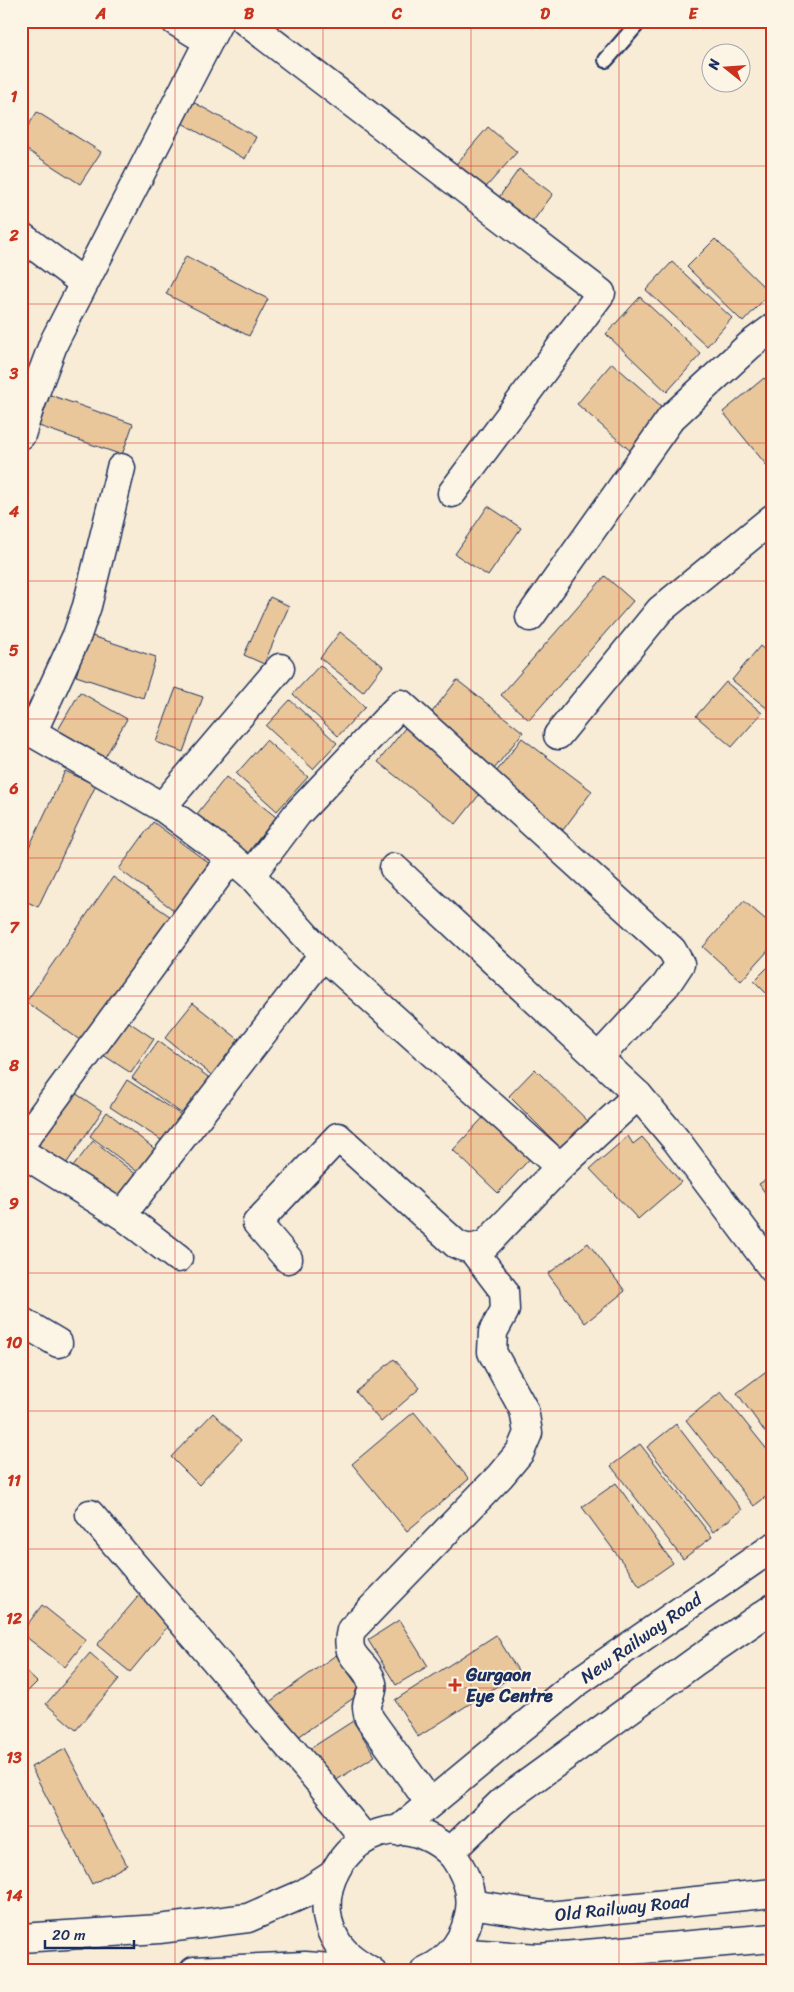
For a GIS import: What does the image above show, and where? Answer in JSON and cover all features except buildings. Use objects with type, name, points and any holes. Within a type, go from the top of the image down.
[{"type":"street","points":[[21,435],[26,403],[54,342],[214,31],[175,21]]},
{"type":"street","points":[[245,21],[601,293],[452,493]]},
{"type":"street","points":[[21,236],[84,283]]},
{"type":"street","points":[[530,618],[671,418],[750,345],[773,328]]},
{"type":"street","points":[[122,468],[88,606],[77,635],[27,728],[162,807],[241,867],[323,955],[560,1167]]},
{"type":"street","points":[[558,735],[660,610],[773,518]]},
{"type":"street","points":[[162,807],[280,668]]},
{"type":"street","points":[[21,1144],[241,867],[297,814],[401,704],[672,950],[680,964],[666,985],[598,1058]]},
{"type":"street","points":[[394,868],[638,1095],[676,1140],[773,1269]]},
{"type":"street","points":[[122,1216],[323,955]]},
{"type":"street","points":[[288,1259],[257,1223],[338,1138],[456,1244],[472,1249],[486,1244],[560,1167],[638,1095]]},
{"type":"street","points":[[21,1152],[122,1216],[178,1258]]},
{"type":"street","points":[[430,1803],[369,1718],[367,1706],[373,1686],[370,1677],[350,1651],[348,1642],[351,1630],[500,1476],[520,1452],[528,1433],[524,1410],[492,1352],[493,1332],[505,1310],[504,1291],[472,1249]]},
{"type":"street","points":[[21,1321],[58,1343]]},
{"type":"street","points":[[90,1514],[320,1783],[365,1839]]},
{"type":"street","name":"New Railway Road","points":[[397,1831],[576,1683],[773,1547]]},
{"type":"street","points":[[450,1852],[502,1802],[696,1661],[773,1608]]},
{"type":"street","points":[[371,1971],[352,1959],[337,1942],[328,1921],[326,1898],[332,1876],[345,1855],[365,1839],[380,1833],[397,1831],[416,1833],[434,1840],[450,1852],[462,1867],[469,1885],[471,1904],[469,1921],[463,1937],[452,1952],[425,1971]]},
{"type":"street","points":[[21,1938],[159,1928],[248,1918],[303,1894],[332,1876]]},
{"type":"street","name":"Old Railway Road","points":[[471,1904],[550,1916],[773,1893]]},
{"type":"street","points":[[452,1952],[534,1964],[773,1938]]},
{"type":"street","points":[[194,1971],[304,1966],[371,1971]]},
{"type":"lane","points":[[606,60],[640,21]]},
{"type":"place","name":"Gurgaon Eye Centre","points":[[455,1685]]}]
